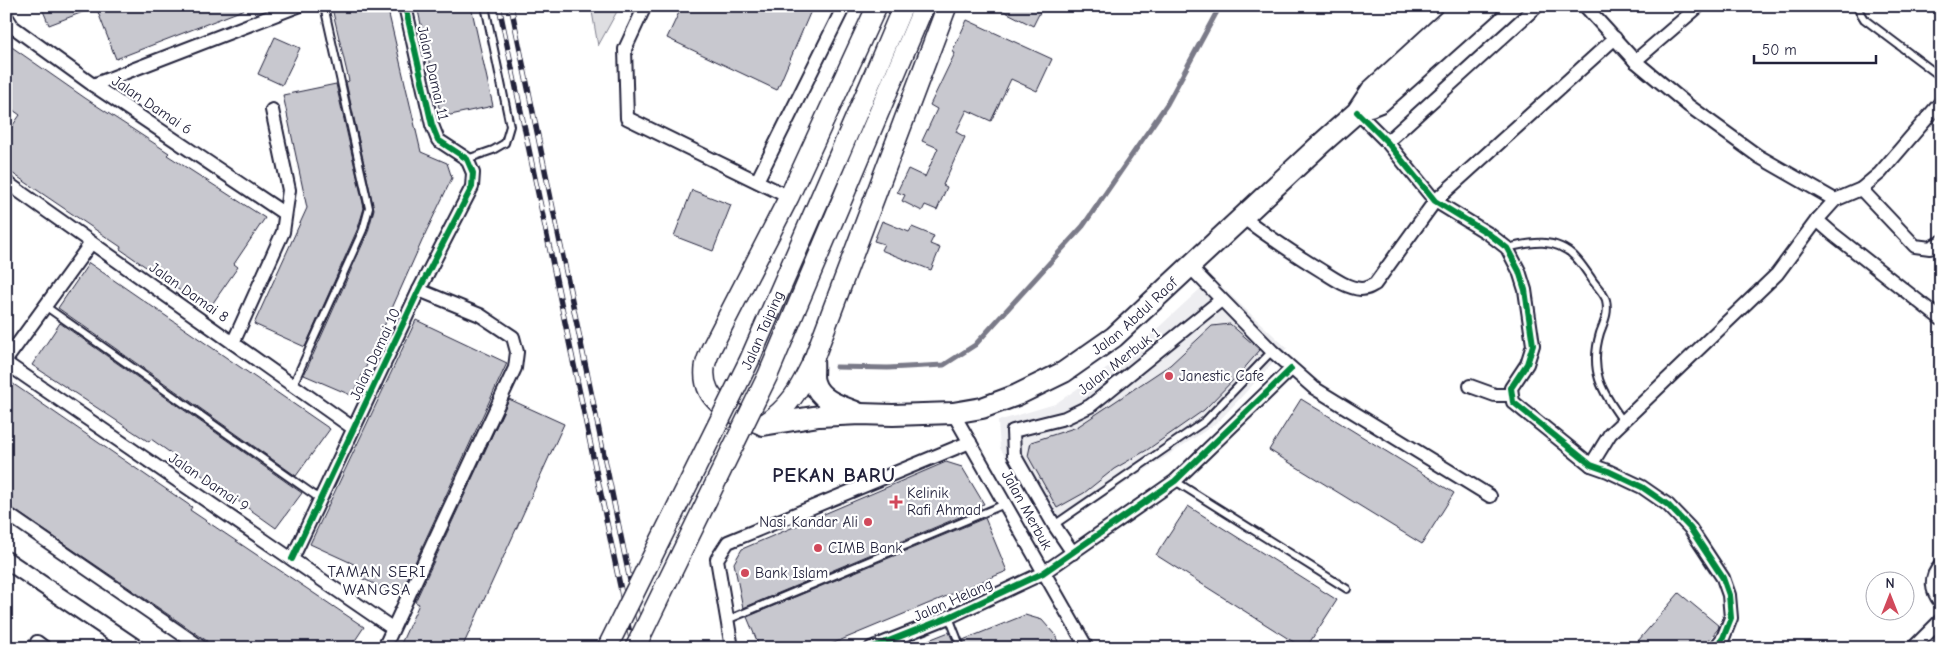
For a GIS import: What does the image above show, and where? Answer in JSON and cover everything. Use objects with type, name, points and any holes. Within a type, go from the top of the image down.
[{"type":"main road","points":[[860,414],[819,416],[763,425],[734,414],[717,404],[707,387],[705,368],[711,349],[789,197],[877,6]]},
{"type":"main road","name":"Jalan Taiping","points":[[607,648],[749,361],[903,6]]},
{"type":"main road","name":"Jalan Taiping","points":[[636,648],[768,375],[924,6]]},
{"type":"main road","points":[[763,425],[779,414],[792,400],[813,361],[947,6]]},
{"type":"main road","name":"Jalan Abdul Raof","points":[[860,414],[953,413],[982,408],[1017,395],[1064,372],[1114,337],[1190,268],[1242,217],[1357,112],[1372,91],[1464,6]]},
{"type":"main road","name":"Jalan Abdul Raof","points":[[1357,112],[1380,102],[1488,6]]},
{"type":"main road","points":[[813,361],[814,383],[823,396],[836,405],[860,414]]},
{"type":"street","points":[[93,85],[298,6]]},
{"type":"street","name":"Jalan Damai 11","points":[[405,6],[432,125],[438,140],[467,159]]},
{"type":"street","points":[[645,6],[625,49],[627,118],[789,197]]},
{"type":"street","points":[[757,180],[844,6]]},
{"type":"street","points":[[1387,142],[1537,6]]},
{"type":"street","points":[[1585,6],[1635,60],[1689,106],[1758,156],[1835,200]]},
{"type":"street","points":[[1635,60],[1699,6]]},
{"type":"street","name":"Jalan Damai 6","points":[[6,16],[13,27],[93,85],[285,214]]},
{"type":"street","points":[[1242,217],[1286,250],[1335,279],[1360,289],[1368,288],[1375,284],[1435,201],[1615,38]]},
{"type":"street","points":[[1591,465],[1610,434],[1778,274],[1817,220],[1835,200],[1861,189],[1880,174],[1941,102]]},
{"type":"street","points":[[233,343],[283,232],[289,190],[272,110]]},
{"type":"street","points":[[1357,112],[1387,142],[1435,201],[1489,234],[1507,248],[1519,271],[1525,290],[1533,345],[1527,364],[1511,388],[1513,402],[1591,465],[1642,487],[1668,505],[1690,528],[1723,578],[1729,595],[1731,618],[1719,643]]},
{"type":"street","name":"Jalan Damai 10","points":[[292,558],[419,290],[472,187],[473,173],[467,159]]},
{"type":"street","name":"Jalan Damai 8","points":[[6,182],[353,428]]},
{"type":"street","points":[[1861,189],[1915,246],[1930,248],[1941,242]]},
{"type":"street","points":[[1817,220],[1941,319]]},
{"type":"street","points":[[6,361],[92,243]]},
{"type":"street","points":[[1190,268],[1291,369],[1314,388],[1490,496]]},
{"type":"street","points":[[384,648],[515,368],[516,352],[513,337],[480,315],[419,290]]},
{"type":"street","name":"Jalan Merbuk 1","points":[[1054,525],[1014,455],[1013,431],[1065,418],[1090,406],[1221,300]]},
{"type":"street","name":"Jalan Damai 9","points":[[6,361],[392,628]]},
{"type":"street","name":"Jalan Helang","points":[[871,648],[950,617],[1043,573],[1176,481],[1291,369]]},
{"type":"street","points":[[1470,386],[1495,395],[1511,395]]},
{"type":"street","name":"Jalan Merbuk","points":[[953,413],[1087,648]]},
{"type":"street","points":[[732,648],[717,559],[728,542],[970,442]]},
{"type":"street","points":[[6,513],[202,648]]},
{"type":"street","points":[[1054,525],[1073,553]]},
{"type":"street","points":[[6,560],[136,648]]},
{"type":"street","points":[[1941,565],[1936,570],[1932,583],[1935,596],[1941,603]]},
{"type":"street","points":[[1913,648],[1941,620]]},
{"type":"lane","points":[[293,385],[363,230],[369,208],[324,6]]},
{"type":"lane","points":[[467,159],[493,150],[505,142],[510,126],[485,6]]},
{"type":"lane","points":[[1859,6],[1859,11],[1864,19],[1941,77]]},
{"type":"lane","points":[[1507,248],[1528,242],[1542,242],[1559,246],[1575,257],[1606,299],[1607,315],[1596,347],[1595,363],[1598,380],[1606,397],[1623,421]]},
{"type":"lane","points":[[46,306],[320,498]]},
{"type":"lane","points":[[1054,525],[1205,421],[1272,350]]},
{"type":"lane","points":[[1176,481],[1347,589]]},
{"type":"lane","points":[[727,620],[1005,504]]},
{"type":"lane","points":[[950,617],[961,648]]},
{"type":"shaded area","points":[[591,6],[620,6],[598,46]]},
{"type":"shaded area","points":[[1212,278],[1287,348],[1217,423],[1051,532],[1000,448],[998,421],[1055,404],[1134,350]]},
{"type":"building","points":[[41,6],[247,6],[248,8],[116,59],[96,7],[49,25]]},
{"type":"building","points":[[340,6],[387,6],[421,152],[447,163],[452,178],[353,396],[304,375],[368,232],[374,209],[346,82],[349,81],[332,8]]},
{"type":"building","points":[[417,6],[471,6],[493,106],[441,117]]},
{"type":"building","points":[[682,6],[813,6],[777,90],[667,38]]},
{"type":"building","points":[[994,6],[1043,6],[1033,26]]},
{"type":"building","points":[[967,20],[1052,59],[1037,91],[1011,79],[991,121],[967,110],[956,132],[965,137],[943,185],[947,187],[937,210],[925,205],[922,211],[902,201],[905,195],[897,192],[908,169],[925,177],[938,148],[922,141],[937,109],[930,105],[955,53],[952,52]]},
{"type":"building","points":[[275,37],[300,48],[282,85],[258,74]]},
{"type":"building","points":[[6,43],[169,153],[167,155],[265,218],[234,264],[238,267],[208,310],[120,249],[121,247],[6,169],[6,135],[20,115],[6,105]]},
{"type":"building","points":[[336,84],[364,208],[358,228],[305,347],[254,324],[307,208],[283,95]]},
{"type":"building","points":[[692,190],[731,205],[713,251],[674,236]]},
{"type":"building","points":[[882,221],[909,232],[912,227],[934,236],[930,244],[940,248],[931,270],[881,250],[884,244],[874,241]]},
{"type":"building","points":[[89,263],[330,429],[296,476],[58,308]]},
{"type":"building","points":[[416,320],[507,363],[400,595],[354,575],[358,566],[310,544]]},
{"type":"building","points":[[60,323],[302,493],[276,528],[151,439],[149,442],[32,365]]},
{"type":"building","points":[[1230,324],[1260,350],[1241,372],[1204,410],[1147,450],[1114,469],[1084,493],[1057,508],[1028,456],[1031,442],[1077,427],[1170,365],[1212,326]]},
{"type":"building","points":[[6,379],[192,507],[190,510],[364,627],[350,648],[210,648],[207,641],[6,504]]},
{"type":"building","points":[[509,399],[564,424],[462,648],[399,648],[419,604],[415,602]]},
{"type":"building","points":[[1301,399],[1454,493],[1422,544],[1269,450]]},
{"type":"building","points":[[946,462],[962,467],[984,504],[980,505],[981,508],[743,608],[734,563],[742,549]]},
{"type":"building","points":[[1188,506],[1337,600],[1306,648],[1303,648],[1156,555]]},
{"type":"building","points":[[985,518],[1007,571],[822,648],[760,648],[747,617]]},
{"type":"building","points":[[1679,593],[1719,626],[1702,648],[1632,648]]},
{"type":"building","points":[[1025,615],[1042,620],[1055,635],[1061,648],[966,648],[963,640]]},
{"type":"building","points":[[949,632],[956,648],[911,648],[911,647]]},
{"type":"waterway","points":[[836,367],[888,368],[944,365],[975,345],[1083,226],[1167,104],[1220,6]]},
{"type":"railway","points":[[499,6],[633,648]]},
{"type":"railway","points":[[511,6],[644,648]]},
{"type":"cycle path","points":[[292,559],[419,290],[472,187],[473,173],[467,159],[438,140],[432,125],[405,6]]},
{"type":"cycle path","points":[[1357,112],[1387,142],[1435,201],[1489,234],[1507,248],[1519,271],[1525,290],[1533,345],[1527,364],[1511,388],[1513,402],[1591,465],[1642,487],[1668,505],[1690,528],[1723,578],[1729,595],[1731,618],[1723,638],[1715,648]]},
{"type":"cycle path","points":[[871,648],[949,617],[1043,573],[1175,481],[1291,369]]},
{"type":"place","name":"Janestic Cafe","points":[[1169,376]]},
{"type":"place","name":"Kelinik Rafi Ahmad","points":[[896,502]]},
{"type":"place","name":"Nasi Kandar Ali","points":[[868,522]]},
{"type":"place","name":"CIMB Bank","points":[[818,548]]},
{"type":"place","name":"Bank Islam","points":[[745,573]]},
{"type":"district","name":"PEKAN BARU","points":[[834,475]]},
{"type":"district","name":"TAMAN SERI WANGSA","points":[[377,581]]}]
